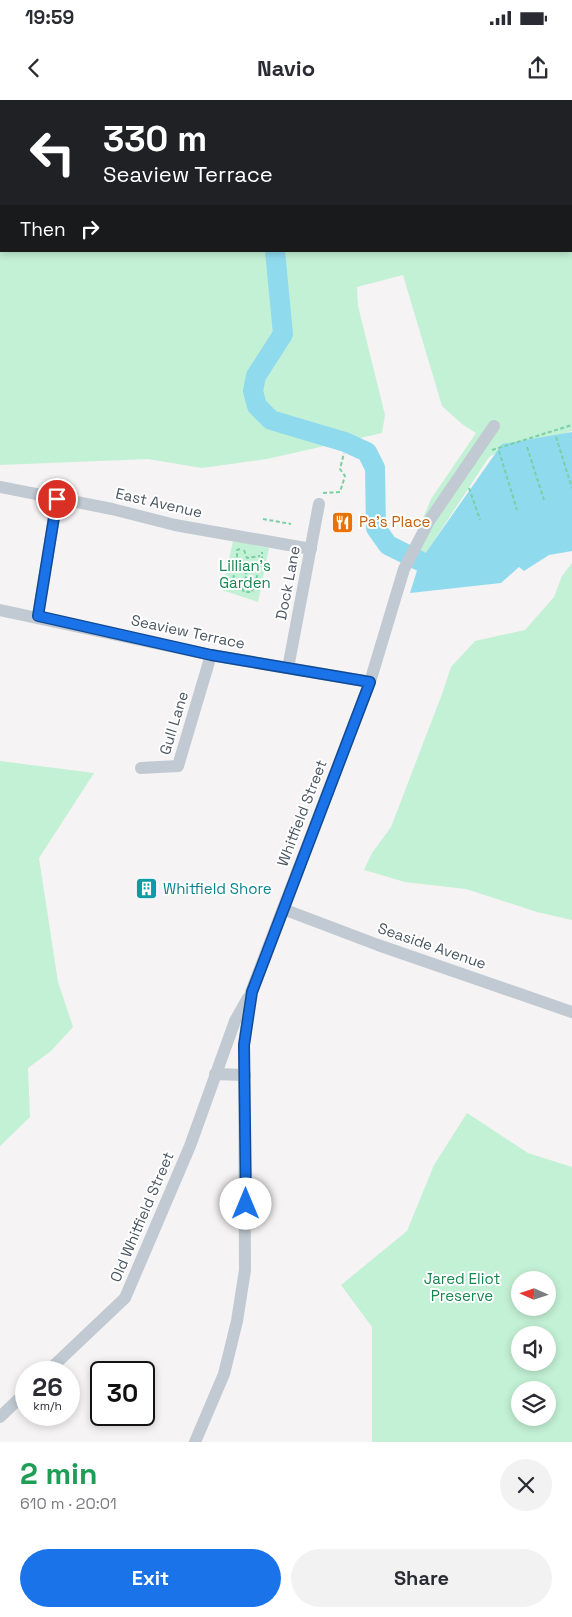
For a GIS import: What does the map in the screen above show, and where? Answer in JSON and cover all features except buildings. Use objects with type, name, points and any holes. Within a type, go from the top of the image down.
[{"type":"street","name":"Whitfield Street","points":[[195,1442],[224,1374],[237,1322],[245,1270],[244,1045],[252,992],[370,682],[404,569],[449,490],[494,426]]},
{"type":"street","name":"East Avenue","points":[[0,487],[112,509],[175,525],[311,549]]},
{"type":"street","name":"Dock Lane","points":[[288,668],[320,498]]},
{"type":"street","points":[[38,616],[57,499]]},
{"type":"street","name":"Seaview Terrace","points":[[0,610],[38,616],[211,655],[370,682]]},
{"type":"street","name":"Gull Lane","points":[[142,768],[178,766],[211,655]]},
{"type":"street","name":"Seaside Avenue","points":[[283,909],[378,945],[572,1012]]},
{"type":"street","name":"Old Whitfield Street","points":[[59,1361],[125,1298],[190,1146],[236,1021],[252,992]]},
{"type":"street","points":[[216,1074],[244,1075]]},
{"type":"street","points":[[0,1417],[15,1403]]},
{"type":"path","points":[[492,450],[572,426]]},
{"type":"path","points":[[556,436],[572,488]]},
{"type":"path","points":[[527,447],[544,500]]},
{"type":"path","points":[[499,451],[517,510]]},
{"type":"path","points":[[320,498],[340,492],[345,476],[340,469],[344,453]]},
{"type":"path","points":[[470,488],[480,520]]},
{"type":"path","points":[[262,519],[291,524]]},
{"type":"path","points":[[240,564],[234,573],[234,584],[241,586],[244,592],[252,592],[256,572],[262,558],[260,556],[248,558],[244,549],[240,549],[236,554],[247,575],[241,586]]},
{"type":"green space","points":[[0,252],[572,252],[572,431],[527,447],[499,451],[489,457],[426,553],[412,545],[431,499],[476,433],[462,424],[442,406],[403,275],[357,287],[358,306],[385,415],[382,433],[267,459],[202,468],[148,459],[0,465]]},
{"type":"green space","name":"Lillian's Garden","points":[[233,541],[269,548],[258,602],[222,590]]},
{"type":"green space","points":[[572,563],[572,920],[537,912],[466,889],[405,882],[364,870],[372,853],[391,827],[451,667],[475,641],[525,630],[554,597],[562,576]]},
{"type":"green space","points":[[0,761],[94,773],[39,858],[58,982],[73,1027],[51,1051],[28,1068],[30,1117],[0,1146]]},
{"type":"green space","name":"Jared Eliot Preserve","points":[[467,1113],[528,1153],[572,1167],[572,1442],[372,1442],[372,1327],[341,1285],[407,1231],[434,1165]]},
{"type":"water","points":[[572,432],[572,551],[549,555],[524,571],[519,567],[501,583],[410,593],[420,561],[502,444]]},
{"type":"waterway","points":[[275,252],[283,334],[256,376],[253,391],[257,406],[271,420],[345,442],[367,452],[375,468],[376,528],[388,545],[420,561]]},
{"type":"place","name":"Pa's Place","points":[[343,522]]},
{"type":"place","name":"Whitfield Shore","points":[[147,889]]},
{"type":"route","points":[[57,499],[38,616],[211,655],[370,682],[252,992],[244,1045],[246,1204]]}]
